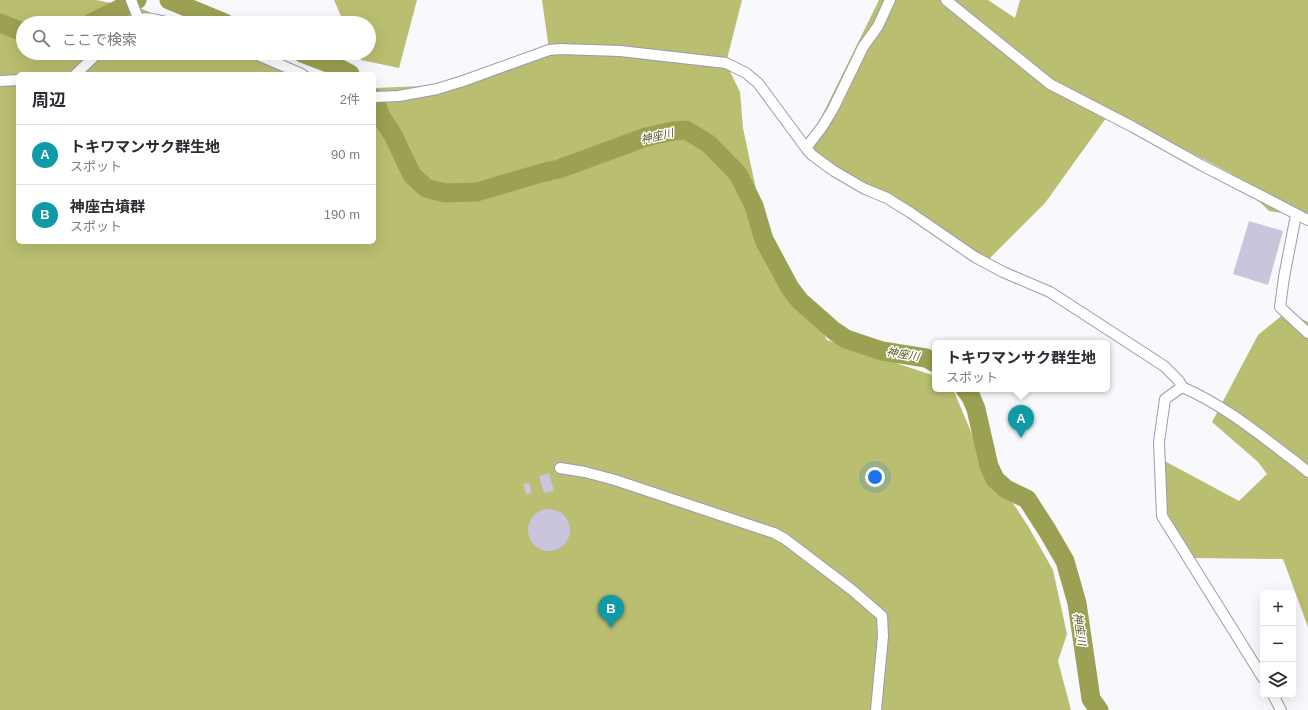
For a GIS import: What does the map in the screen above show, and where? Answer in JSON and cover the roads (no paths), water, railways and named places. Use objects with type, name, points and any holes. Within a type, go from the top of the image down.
[{"type":"street","points":[[131,0],[133,16]]},
{"type":"street","points":[[806,148],[822,127],[863,47],[878,26],[890,0]]},
{"type":"street","points":[[946,0],[1050,84],[1133,127],[1201,165],[1308,220]]},
{"type":"street","points":[[376,97],[400,96],[437,89],[549,50],[620,51],[726,63],[746,73],[758,83],[812,155],[834,171],[865,189],[887,198],[975,258],[1050,292],[1164,366],[1179,381],[1182,387],[1218,405],[1308,472]]},
{"type":"street","points":[[78,72],[91,60]]},
{"type":"street","points":[[270,60],[297,72]]},
{"type":"street","points":[[0,81],[16,80]]},
{"type":"street","points":[[1296,215],[1280,307],[1308,333]]},
{"type":"street","points":[[1182,387],[1165,399],[1159,442],[1162,516],[1260,673]]},
{"type":"street","points":[[560,468],[586,472],[615,480],[774,533],[785,539],[852,590],[882,616],[883,636],[876,710]]},
{"type":"street","points":[[1275,698],[1281,710]]},
{"type":"waterway","name":"神座川","points":[[105,16],[137,0]]},
{"type":"waterway","name":"神座川","points":[[169,0],[208,16]]},
{"type":"waterway","name":"神座川","points":[[0,23],[16,29]]},
{"type":"waterway","name":"神座川","points":[[320,60],[346,72]]},
{"type":"waterway","name":"神座川","points":[[376,104],[380,115],[393,135],[412,175],[426,188],[445,193],[477,192],[559,169],[646,137],[673,131],[686,130],[709,144],[738,174],[754,206],[764,240],[790,288],[800,301],[834,331],[846,339],[882,351],[926,358],[932,361]]},
{"type":"waterway","name":"神座川","points":[[967,392],[976,409],[989,466],[995,479],[1006,489],[1027,499],[1065,561],[1077,603],[1091,699],[1099,710]]},
{"type":"place","name":"トキワマンサク群生地","points":[[1021,438]]},
{"type":"place","name":"神座古墳群","points":[[611,628]]}]
